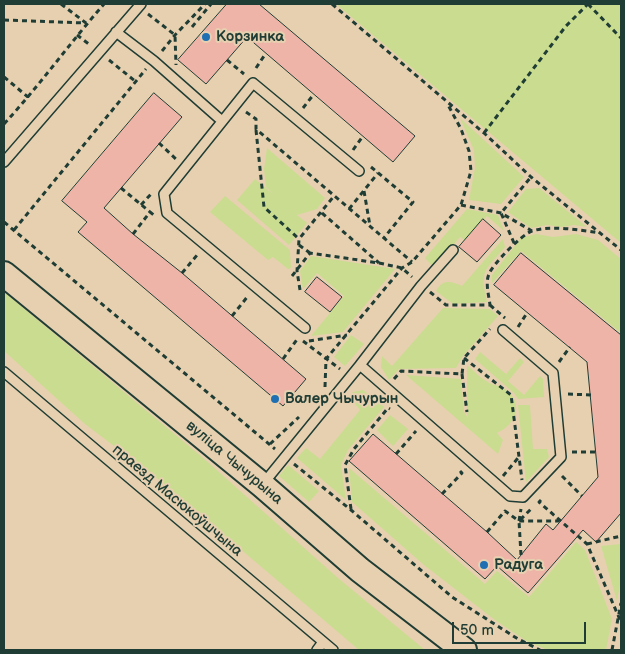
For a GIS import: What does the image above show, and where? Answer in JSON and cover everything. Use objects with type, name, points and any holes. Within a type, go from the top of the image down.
[{"type":"main road","name":"вуліца Чычурына","points":[[4,274],[262,485],[360,570],[464,650]]},
{"type":"lane","points":[[4,162],[116,32],[143,8]]},
{"type":"lane","points":[[116,32],[157,58],[222,121]]},
{"type":"lane","points":[[305,328],[167,212],[164,194],[253,83],[359,171]]},
{"type":"lane","points":[[262,485],[360,365],[421,286],[453,250]]},
{"type":"lane","points":[[360,365],[510,496],[523,498],[561,458],[554,374],[502,330]]},
{"type":"lane","name":"праезд Масюкоўшчына","points":[[4,372],[333,650]]},
{"type":"lane","points":[[317,650],[323,642]]},
{"type":"path","points":[[61,4],[87,23]]},
{"type":"path","points":[[4,124],[104,4]]},
{"type":"path","points":[[143,8],[174,35],[176,68],[157,58],[174,35],[205,4]]},
{"type":"path","points":[[192,28],[211,4]]},
{"type":"path","points":[[332,4],[484,133],[532,177],[621,250]]},
{"type":"path","points":[[484,133],[566,26],[588,4],[621,38]]},
{"type":"path","points":[[4,20],[87,23]]},
{"type":"path","points":[[256,68],[266,54]]},
{"type":"path","points":[[227,60],[247,76]]},
{"type":"path","points":[[14,230],[148,67],[143,62]]},
{"type":"path","points":[[4,77],[28,97]]},
{"type":"path","points":[[303,108],[314,94]]},
{"type":"path","points":[[330,384],[325,391],[326,360],[402,268],[412,262],[462,205],[471,171],[469,151],[461,129],[447,103]]},
{"type":"path","points":[[236,105],[256,119],[264,207],[299,239]]},
{"type":"path","points":[[256,129],[412,262]]},
{"type":"path","points":[[352,151],[363,136]]},
{"type":"path","points":[[178,160],[184,153]]},
{"type":"path","points":[[349,208],[378,173]]},
{"type":"path","points":[[501,213],[532,177]]},
{"type":"path","points":[[121,188],[150,212]]},
{"type":"path","points":[[364,191],[370,227]]},
{"type":"path","points":[[300,290],[297,271],[299,239],[334,196]]},
{"type":"path","points":[[462,205],[501,213],[532,231]]},
{"type":"path","points":[[322,213],[379,263]]},
{"type":"path","points":[[501,213],[514,243]]},
{"type":"path","points":[[4,222],[351,510],[452,597],[518,639],[540,650]]},
{"type":"path","points":[[421,286],[446,305],[490,305],[489,274],[514,243],[532,231],[549,228],[575,229],[600,233]]},
{"type":"path","points":[[298,245],[310,253],[402,268]]},
{"type":"path","points":[[292,276],[310,253]]},
{"type":"path","points":[[232,316],[248,295],[255,301]]},
{"type":"path","points":[[518,328],[528,313]]},
{"type":"path","points":[[467,412],[462,374],[464,358],[503,316]]},
{"type":"path","points":[[291,332],[341,370],[336,377]]},
{"type":"path","points":[[304,342],[348,335]]},
{"type":"path","points":[[283,359],[298,338]]},
{"type":"path","points":[[559,362],[570,348]]},
{"type":"path","points":[[464,358],[512,395],[523,498],[519,521],[521,555]]},
{"type":"path","points":[[386,389],[401,371],[462,374]]},
{"type":"path","points":[[568,394],[591,395]]},
{"type":"path","points":[[351,510],[345,465],[354,449],[388,408],[395,414]]},
{"type":"path","points":[[270,444],[304,411]]},
{"type":"path","points":[[409,425],[422,437]]},
{"type":"path","points":[[396,454],[416,431]]},
{"type":"path","points":[[572,452],[596,452]]},
{"type":"path","points":[[500,480],[519,457]]},
{"type":"path","points":[[442,494],[462,473],[456,467]]},
{"type":"path","points":[[562,476],[582,496]]},
{"type":"path","points":[[519,521],[539,502]]},
{"type":"path","points":[[487,532],[505,511],[519,521],[560,521]]},
{"type":"path","points":[[587,544],[621,536]]},
{"type":"path","points":[[612,650],[621,603]]},
{"type":"path","points":[[618,617],[621,622]]},
{"type":"green space","points":[[336,4],[621,4],[621,243]]},
{"type":"green space","points":[[460,118],[524,177],[501,204],[469,200],[475,168],[474,150]]},
{"type":"green space","points":[[267,148],[325,198],[317,209],[297,215],[307,223],[289,245],[237,200],[255,179],[274,195],[266,187],[264,169]]},
{"type":"green space","points":[[539,188],[587,227],[547,225],[531,228],[508,212],[526,189]]},
{"type":"green space","points":[[225,196],[290,250],[291,268],[288,269],[273,257],[268,260],[210,212]]},
{"type":"green space","points":[[467,209],[498,215],[504,231],[487,216],[466,241],[460,237],[434,268],[425,258]]},
{"type":"green space","points":[[536,234],[553,237],[576,234],[598,240],[621,259],[621,333],[521,251],[492,283],[492,275],[521,238]]},
{"type":"green space","points":[[503,239],[505,247],[488,267],[484,277],[487,302],[453,304],[436,291],[441,284],[447,282],[462,286]]},
{"type":"green space","points":[[311,256],[395,269],[343,332],[311,336],[344,296],[317,273],[303,289],[300,271]]},
{"type":"green space","points":[[4,292],[202,457],[338,578],[425,650],[359,650],[164,484],[85,424],[4,351]]},
{"type":"green space","points":[[443,308],[490,309],[498,316],[463,356],[456,368],[399,369],[389,380],[381,367],[382,356],[392,366]]},
{"type":"green space","points":[[351,335],[364,344],[345,366],[334,357]]},
{"type":"green space","points":[[480,352],[506,374],[520,358],[524,362],[508,381],[524,395],[540,376],[543,379],[544,397],[518,399],[514,393],[475,359]]},
{"type":"green space","points":[[467,365],[485,381],[504,389],[512,396],[515,402],[516,408],[513,420],[497,433],[503,440],[498,454],[406,375],[461,379],[464,412],[468,418]]},
{"type":"green space","points":[[363,390],[384,407],[348,450],[341,465],[346,500],[297,458],[306,448],[320,459],[360,410],[349,397],[353,392]]},
{"type":"green space","points":[[518,405],[530,405],[533,449],[547,449],[549,457],[526,482]]},
{"type":"green space","points":[[390,415],[408,429],[393,446],[377,430]]},
{"type":"green space","points":[[288,465],[319,491],[309,502],[279,476]]},
{"type":"green space","points":[[349,468],[485,584],[497,571],[529,597],[576,542],[585,550],[612,619],[606,650],[548,650],[528,642],[495,620],[424,565],[352,502]]},
{"type":"green space","points":[[621,544],[621,579],[617,601],[601,546]]},
{"type":"building","points":[[227,4],[259,4],[415,136],[393,162],[247,37],[206,84],[178,60]]},
{"type":"building","points":[[154,93],[182,117],[104,208],[306,379],[283,406],[78,232],[87,222],[62,201]]},
{"type":"building","points":[[483,219],[501,235],[477,262],[459,247]]},
{"type":"building","points":[[521,253],[621,335],[621,513],[596,542],[583,530],[528,593],[497,566],[485,579],[349,461],[373,434],[517,560],[546,524],[553,530],[598,477],[587,362],[494,285]]},
{"type":"building","points":[[317,277],[342,297],[330,312],[305,292]]},
{"type":"place","name":"Корзинка","points":[[206,37]]},
{"type":"place","name":"Валер Чычурын","points":[[275,399]]},
{"type":"place","name":"Радуга","points":[[484,565]]}]
